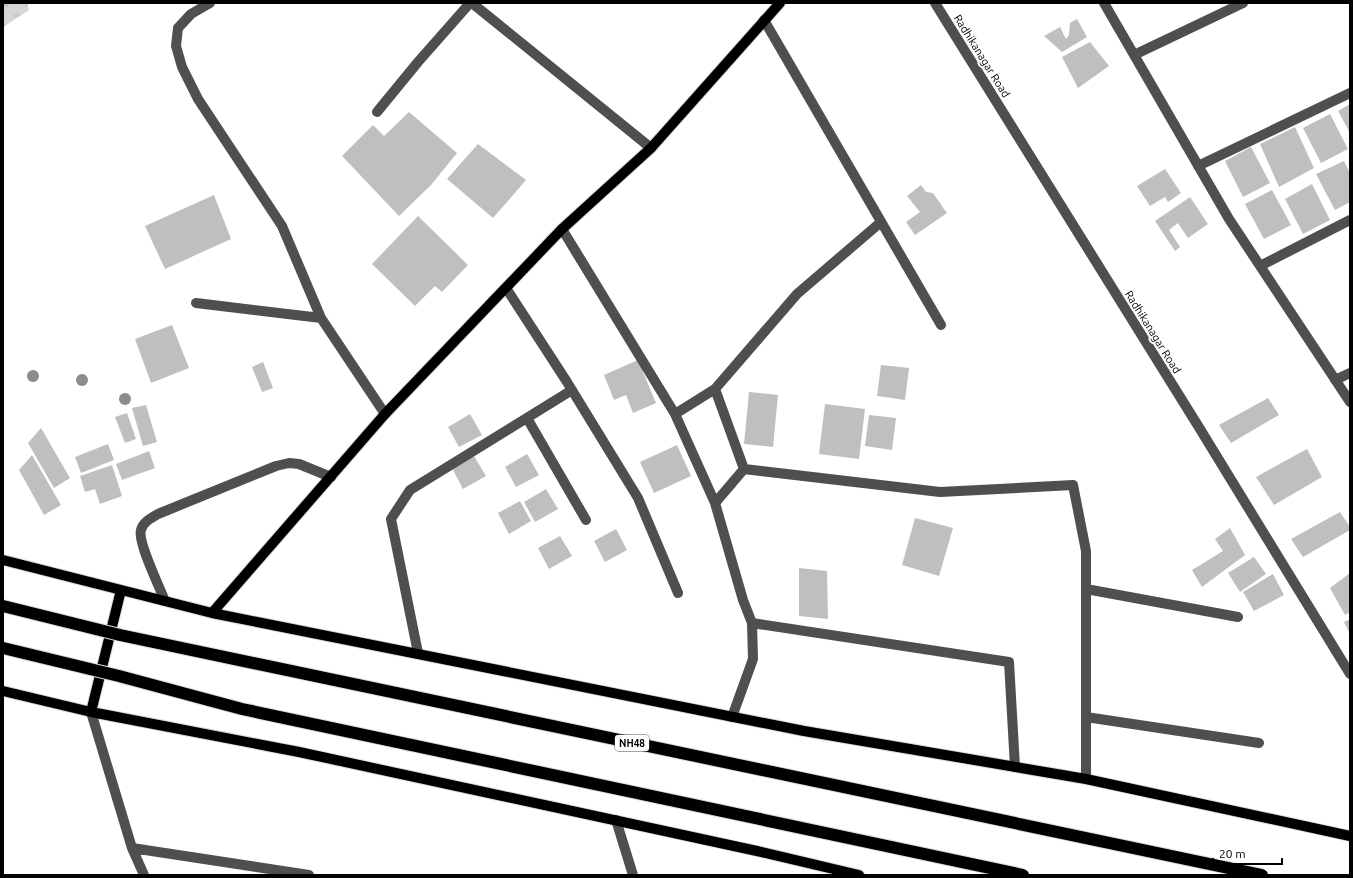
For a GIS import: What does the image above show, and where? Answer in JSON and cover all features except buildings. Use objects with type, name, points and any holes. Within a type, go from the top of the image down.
[{"type":"highway","name":"NH48","points":[[3,606],[120,636],[1262,875]]},
{"type":"highway","points":[[3,648],[119,676],[242,709],[1023,875]]},
{"type":"main road","points":[[212,613],[385,414],[562,229],[651,148],[780,3]]},
{"type":"main road","points":[[3,560],[212,613],[418,653],[804,732],[1086,779],[1350,836]]},
{"type":"main road","points":[[91,712],[121,590]]},
{"type":"main road","points":[[3,691],[91,712],[298,752],[616,820],[859,875]]},
{"type":"street","points":[[210,3],[191,14],[178,28],[176,46],[182,67],[198,99],[282,226],[321,318],[385,414]]},
{"type":"street","points":[[377,112],[418,62],[471,3],[651,148]]},
{"type":"street","name":"Radhikanagar Road","points":[[935,3],[1200,429],[1350,674]]},
{"type":"street","points":[[1104,3],[1229,219],[1350,402]]},
{"type":"street","points":[[1134,55],[1243,3]]},
{"type":"street","points":[[764,20],[941,326]]},
{"type":"street","points":[[1198,166],[1350,93]]},
{"type":"street","points":[[1260,266],[1350,220]]},
{"type":"street","points":[[675,414],[715,389],[797,294],[881,222]]},
{"type":"street","points":[[562,229],[675,414],[715,503],[743,600],[752,623],[753,659],[732,718]]},
{"type":"street","points":[[506,288],[572,390],[638,498],[678,593]]},
{"type":"street","points":[[196,303],[321,318]]},
{"type":"street","points":[[1335,380],[1350,373]]},
{"type":"street","points":[[715,389],[744,469]]},
{"type":"street","points":[[418,653],[391,519],[410,490],[572,390]]},
{"type":"street","points":[[527,418],[586,520]]},
{"type":"street","points":[[165,601],[143,547],[140,532],[145,522],[158,514],[276,466],[289,463],[299,464],[330,477]]},
{"type":"street","points":[[715,503],[744,469]]},
{"type":"street","points":[[744,469],[940,492],[1073,485],[1086,551],[1086,779]]},
{"type":"street","points":[[1086,589],[1238,617]]},
{"type":"street","points":[[752,623],[1009,662],[1015,767]]},
{"type":"street","points":[[91,712],[132,848],[144,875]]},
{"type":"street","points":[[1086,717],[1259,743]]},
{"type":"street","points":[[616,820],[632,875]]},
{"type":"street","points":[[132,848],[309,875]]},
{"type":"green space","points":[[3,3],[27,3],[29,10],[3,27]]}]
